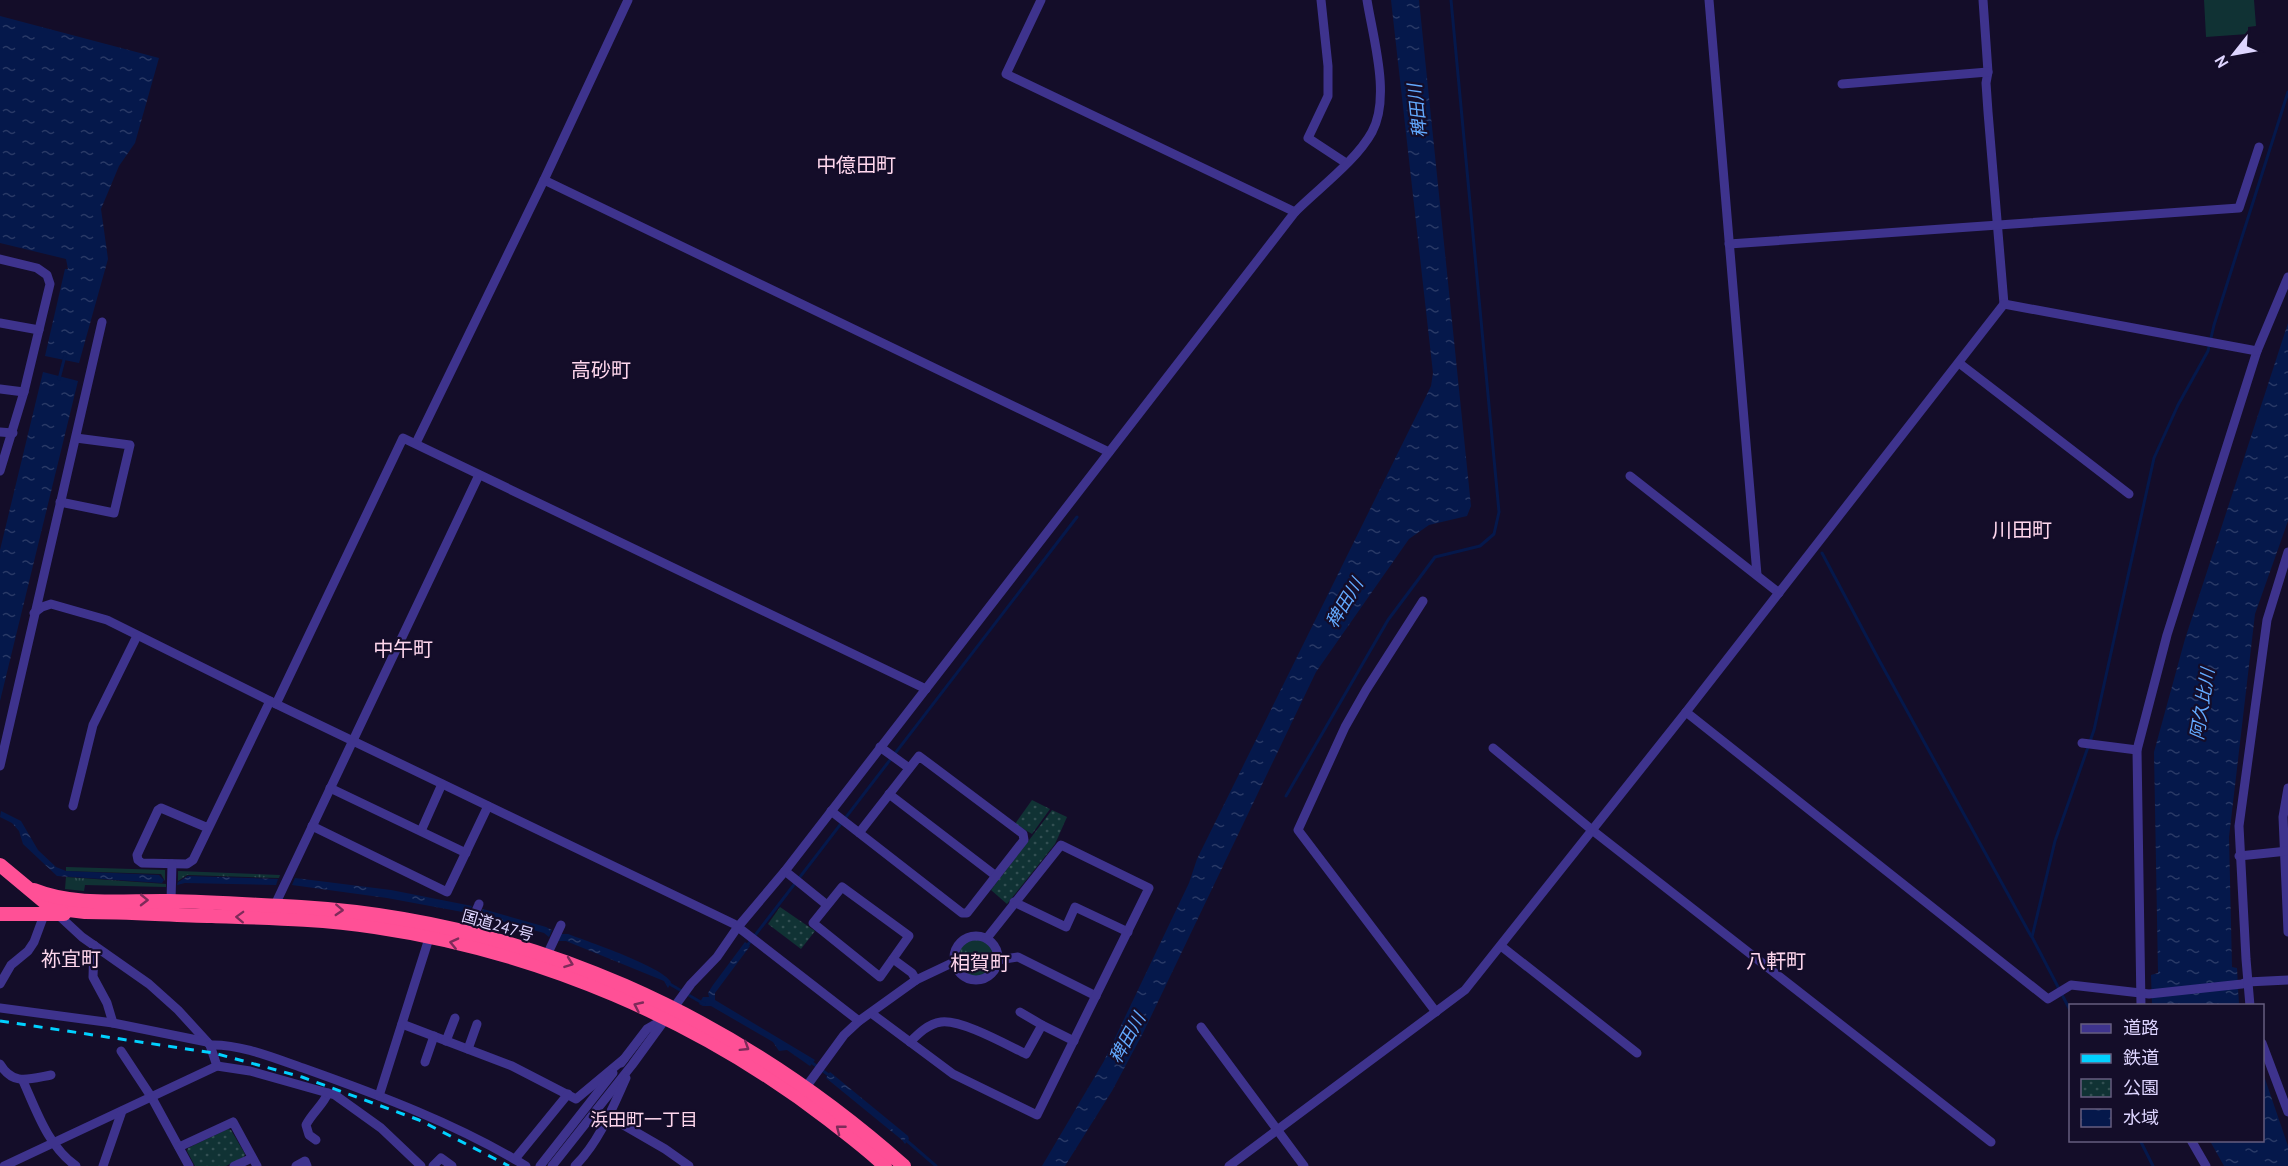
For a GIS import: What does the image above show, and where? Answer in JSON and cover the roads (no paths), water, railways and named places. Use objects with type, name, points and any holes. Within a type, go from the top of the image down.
[{"type":"highway","name":"国道247号","points":[[0,865],[27,887],[49,911]]},
{"type":"highway","name":"国道247号","points":[[27,887],[85,906],[273,912]]},
{"type":"highway","name":"国道247号","points":[[85,906],[171,894],[375,927],[431,931],[470,926],[550,949],[673,1008],[810,1082],[904,1166]]},
{"type":"highway","points":[[0,914],[20,914],[85,906]]},
{"type":"highway","name":"国道247号","points":[[431,931],[596,987],[673,1008],[709,1041],[782,1086],[880,1164]]},
{"type":"street","points":[[416,443],[544,180],[628,0]]},
{"type":"street","points":[[1041,0],[1006,74],[1295,212]]},
{"type":"street","points":[[1321,0],[1328,66],[1328,96],[1308,138],[1346,163]]},
{"type":"street","points":[[574,1166],[587,1154],[608,1116],[628,1062],[646,1029],[673,1008],[691,984],[717,957],[737,928],[839,817],[888,753],[926,688],[1295,212],[1346,163],[1372,132],[1381,93],[1367,0]]},
{"type":"street","points":[[1709,0],[1757,575]]},
{"type":"street","points":[[1229,1166],[1465,990],[1686,712],[2004,304],[1988,112],[1983,0]]},
{"type":"street","points":[[1842,84],[1988,72]]},
{"type":"street","points":[[1380,82],[1388,93]]},
{"type":"street","points":[[1730,244],[2239,207],[2259,147]]},
{"type":"street","points":[[544,180],[1109,452]]},
{"type":"street","points":[[0,260],[37,268],[47,275],[50,284],[24,392],[0,471]]},
{"type":"street","points":[[2141,1004],[2145,993],[2137,750],[2167,635],[2257,351],[2288,277]]},
{"type":"street","points":[[2004,304],[2257,351]]},
{"type":"street","points":[[0,766],[102,322]]},
{"type":"street","points":[[0,323],[39,330]]},
{"type":"street","points":[[1959,363],[2129,494]]},
{"type":"street","points":[[0,389],[24,392]]},
{"type":"street","points":[[0,432],[13,433]]},
{"type":"street","points":[[60,502],[114,513],[130,444],[76,438]]},
{"type":"street","points":[[208,828],[164,808],[158,810],[137,855],[138,860],[142,863],[172,864],[187,864],[193,861],[403,438],[926,688]]},
{"type":"street","points":[[273,912],[281,890],[479,475]]},
{"type":"street","points":[[1630,476],[1779,593]]},
{"type":"street","points":[[2250,1004],[2245,983],[2239,826],[2260,657],[2271,602],[2288,552]]},
{"type":"street","points":[[1423,601],[1366,690],[1345,728],[1298,830],[1436,1012]]},
{"type":"street","points":[[34,613],[51,604],[107,620],[737,928],[859,1021]]},
{"type":"street","points":[[73,806],[93,725],[136,636]]},
{"type":"street","points":[[1686,712],[2048,999],[2071,985],[2145,993],[2288,980]]},
{"type":"street","points":[[2082,743],[2137,750]]},
{"type":"street","points":[[1493,748],[1592,830],[1991,1142]]},
{"type":"street","points":[[888,753],[909,768]]},
{"type":"street","points":[[839,817],[859,833],[962,913],[967,913],[1024,840],[1023,834],[919,756],[859,833]]},
{"type":"street","points":[[421,831],[442,784]]},
{"type":"street","points":[[330,788],[466,853]]},
{"type":"street","points":[[2288,788],[2283,817],[2287,851],[2288,932]]},
{"type":"street","points":[[889,794],[996,876]]},
{"type":"street","points":[[312,826],[447,892],[488,806]]},
{"type":"street","points":[[871,1013],[953,1074],[1037,1115],[1149,888],[1061,845],[987,938]]},
{"type":"street","points":[[2239,856],[2287,851]]},
{"type":"street","points":[[171,894],[172,864]]},
{"type":"street","points":[[788,874],[827,905]]},
{"type":"street","points":[[842,887],[909,936],[879,977],[813,923],[827,905],[842,887]]},
{"type":"street","points":[[1014,902],[1066,927],[1075,907],[1128,932]]},
{"type":"street","points":[[470,926],[478,904]]},
{"type":"street","points":[[0,984],[11,965],[28,951],[49,911],[149,984],[209,1043],[217,1066]]},
{"type":"street","points":[[550,949],[561,925]]},
{"type":"street","points":[[379,1096],[431,931]]},
{"type":"street","points":[[980,936],[987,938],[997,949],[998,960],[994,970],[989,976],[975,980],[961,974],[954,962],[956,948],[966,938],[980,936]]},
{"type":"street","points":[[94,945],[93,976],[107,1003],[113,1023]]},
{"type":"street","points":[[1501,946],[1637,1053]]},
{"type":"street","points":[[998,960],[1018,957],[1096,996]]},
{"type":"street","points":[[893,959],[912,973],[916,980]]},
{"type":"street","points":[[810,1082],[844,1035],[859,1021],[916,980],[954,962]]},
{"type":"street","points":[[0,1008],[113,1023],[209,1043],[226,1044],[379,1096],[442,1123],[526,1166]]},
{"type":"street","points":[[1020,1012],[1074,1041]]},
{"type":"street","points":[[446,1041],[455,1018]]},
{"type":"street","points":[[910,1042],[921,1030],[931,1025],[943,1021],[957,1022],[1026,1054],[1042,1025]]},
{"type":"street","points":[[402,1024],[512,1066],[576,1099],[628,1062]]},
{"type":"street","points":[[468,1049],[477,1024]]},
{"type":"street","points":[[1201,1028],[1304,1166]]},
{"type":"street","points":[[425,1062],[434,1036]]},
{"type":"street","points":[[2264,1048],[2288,1112]]},
{"type":"street","points":[[121,1051],[152,1098],[189,1166]]},
{"type":"street","points":[[552,1166],[562,1147],[628,1062]]},
{"type":"street","points":[[0,1064],[3,1076],[23,1081],[51,1075]]},
{"type":"street","points":[[4,1166],[217,1066],[250,1071],[335,1095],[381,1128],[421,1166]]},
{"type":"street","points":[[23,1081],[53,1144],[62,1156],[76,1166]]},
{"type":"street","points":[[316,1140],[309,1135],[306,1125],[328,1093]]},
{"type":"street","points":[[515,1160],[568,1094]]},
{"type":"street","points":[[103,1166],[122,1111]]},
{"type":"street","points":[[608,1116],[665,1149],[689,1166]]},
{"type":"street","points":[[179,1147],[232,1122],[254,1162],[234,1166]]},
{"type":"street","points":[[2192,1142],[2206,1166]]},
{"type":"street","points":[[540,1166],[562,1147]]},
{"type":"street","points":[[434,1166],[441,1158],[452,1166]]},
{"type":"street","points":[[296,1166],[305,1161],[307,1166]]},
{"type":"water","name":"稗田川","points":[[1391,0],[1419,0],[1471,506],[1467,516],[1429,525],[1409,539],[1316,672],[1143,1033],[1112,1091],[1065,1166],[1042,1166],[1104,1061],[1189,883],[1197,859],[1431,386],[1433,373]]},
{"type":"water","points":[[0,16],[159,58],[135,143],[119,166],[101,209],[108,259],[79,363],[45,356],[65,269],[68,269],[66,259],[0,243]]},
{"type":"water","name":"阿久比川","points":[[2288,323],[2288,521],[2255,614],[2229,837],[2232,967],[2237,968],[2239,1004],[2152,1004],[2151,975],[2158,973],[2154,752],[2185,639]]},
{"type":"water","points":[[43,372],[78,381],[0,701],[0,550]]},
{"type":"water","points":[[1,811],[21,821],[38,850],[56,867],[66,871],[159,875],[164,880],[162,883],[57,876],[23,844],[19,831],[12,823],[0,817]]},
{"type":"water","points":[[188,876],[278,879],[276,885],[185,883],[177,885]]},
{"type":"water","points":[[295,878],[391,890],[472,906],[468,913],[387,898],[292,885]]},
{"type":"water","points":[[483,909],[552,930],[549,937],[544,933],[480,915]]},
{"type":"water","points":[[561,934],[568,934],[640,962],[671,982],[668,988],[664,981],[566,941],[558,941]]},
{"type":"water","points":[[745,942],[750,946],[715,993],[715,1000],[815,1060],[810,1066],[787,1050],[779,1051],[773,1042],[711,1006],[699,1004],[703,997],[709,997],[708,993],[713,985]]},
{"type":"water","points":[[830,1072],[908,1136],[909,1139],[905,1144],[826,1078]]},
{"type":"water","points":[[2264,1076],[2288,1146],[2288,1166],[2224,1166],[2211,1142],[2264,1142]]},
{"type":"waterway","points":[[1286,796],[1388,620],[1435,557],[1480,546],[1494,534],[1499,512],[1451,0]]},
{"type":"waterway","points":[[2069,1008],[2032,937],[2055,841],[2094,730],[2154,458],[2178,405],[2208,351],[2214,325],[2288,92]]},
{"type":"waterway","points":[[59,379],[65,356]]},
{"type":"waterway","points":[[746,947],[1077,517]]},
{"type":"waterway","points":[[1822,553],[2031,936]]},
{"type":"waterway","points":[[668,983],[704,1004]]},
{"type":"waterway","points":[[811,1062],[830,1076]]},
{"type":"waterway","points":[[906,1140],[936,1166]]},
{"type":"waterway","points":[[2141,1142],[2153,1166]]},
{"type":"railway","points":[[0,1021],[214,1053],[302,1077],[419,1120],[509,1166]]},
{"type":"district","name":"中億田町","points":[[856,165]]},
{"type":"district","name":"高砂町","points":[[601,370]]},
{"type":"district","name":"川田町","points":[[2022,530]]},
{"type":"district","name":"中午町","points":[[403,649]]},
{"type":"district","name":"祢宜町","points":[[71,959]]},
{"type":"district","name":"八軒町","points":[[1776,961]]},
{"type":"district","name":"相賀町","points":[[980,963]]},
{"type":"district","name":"浜田町一丁目","points":[[644,1119]]}]
